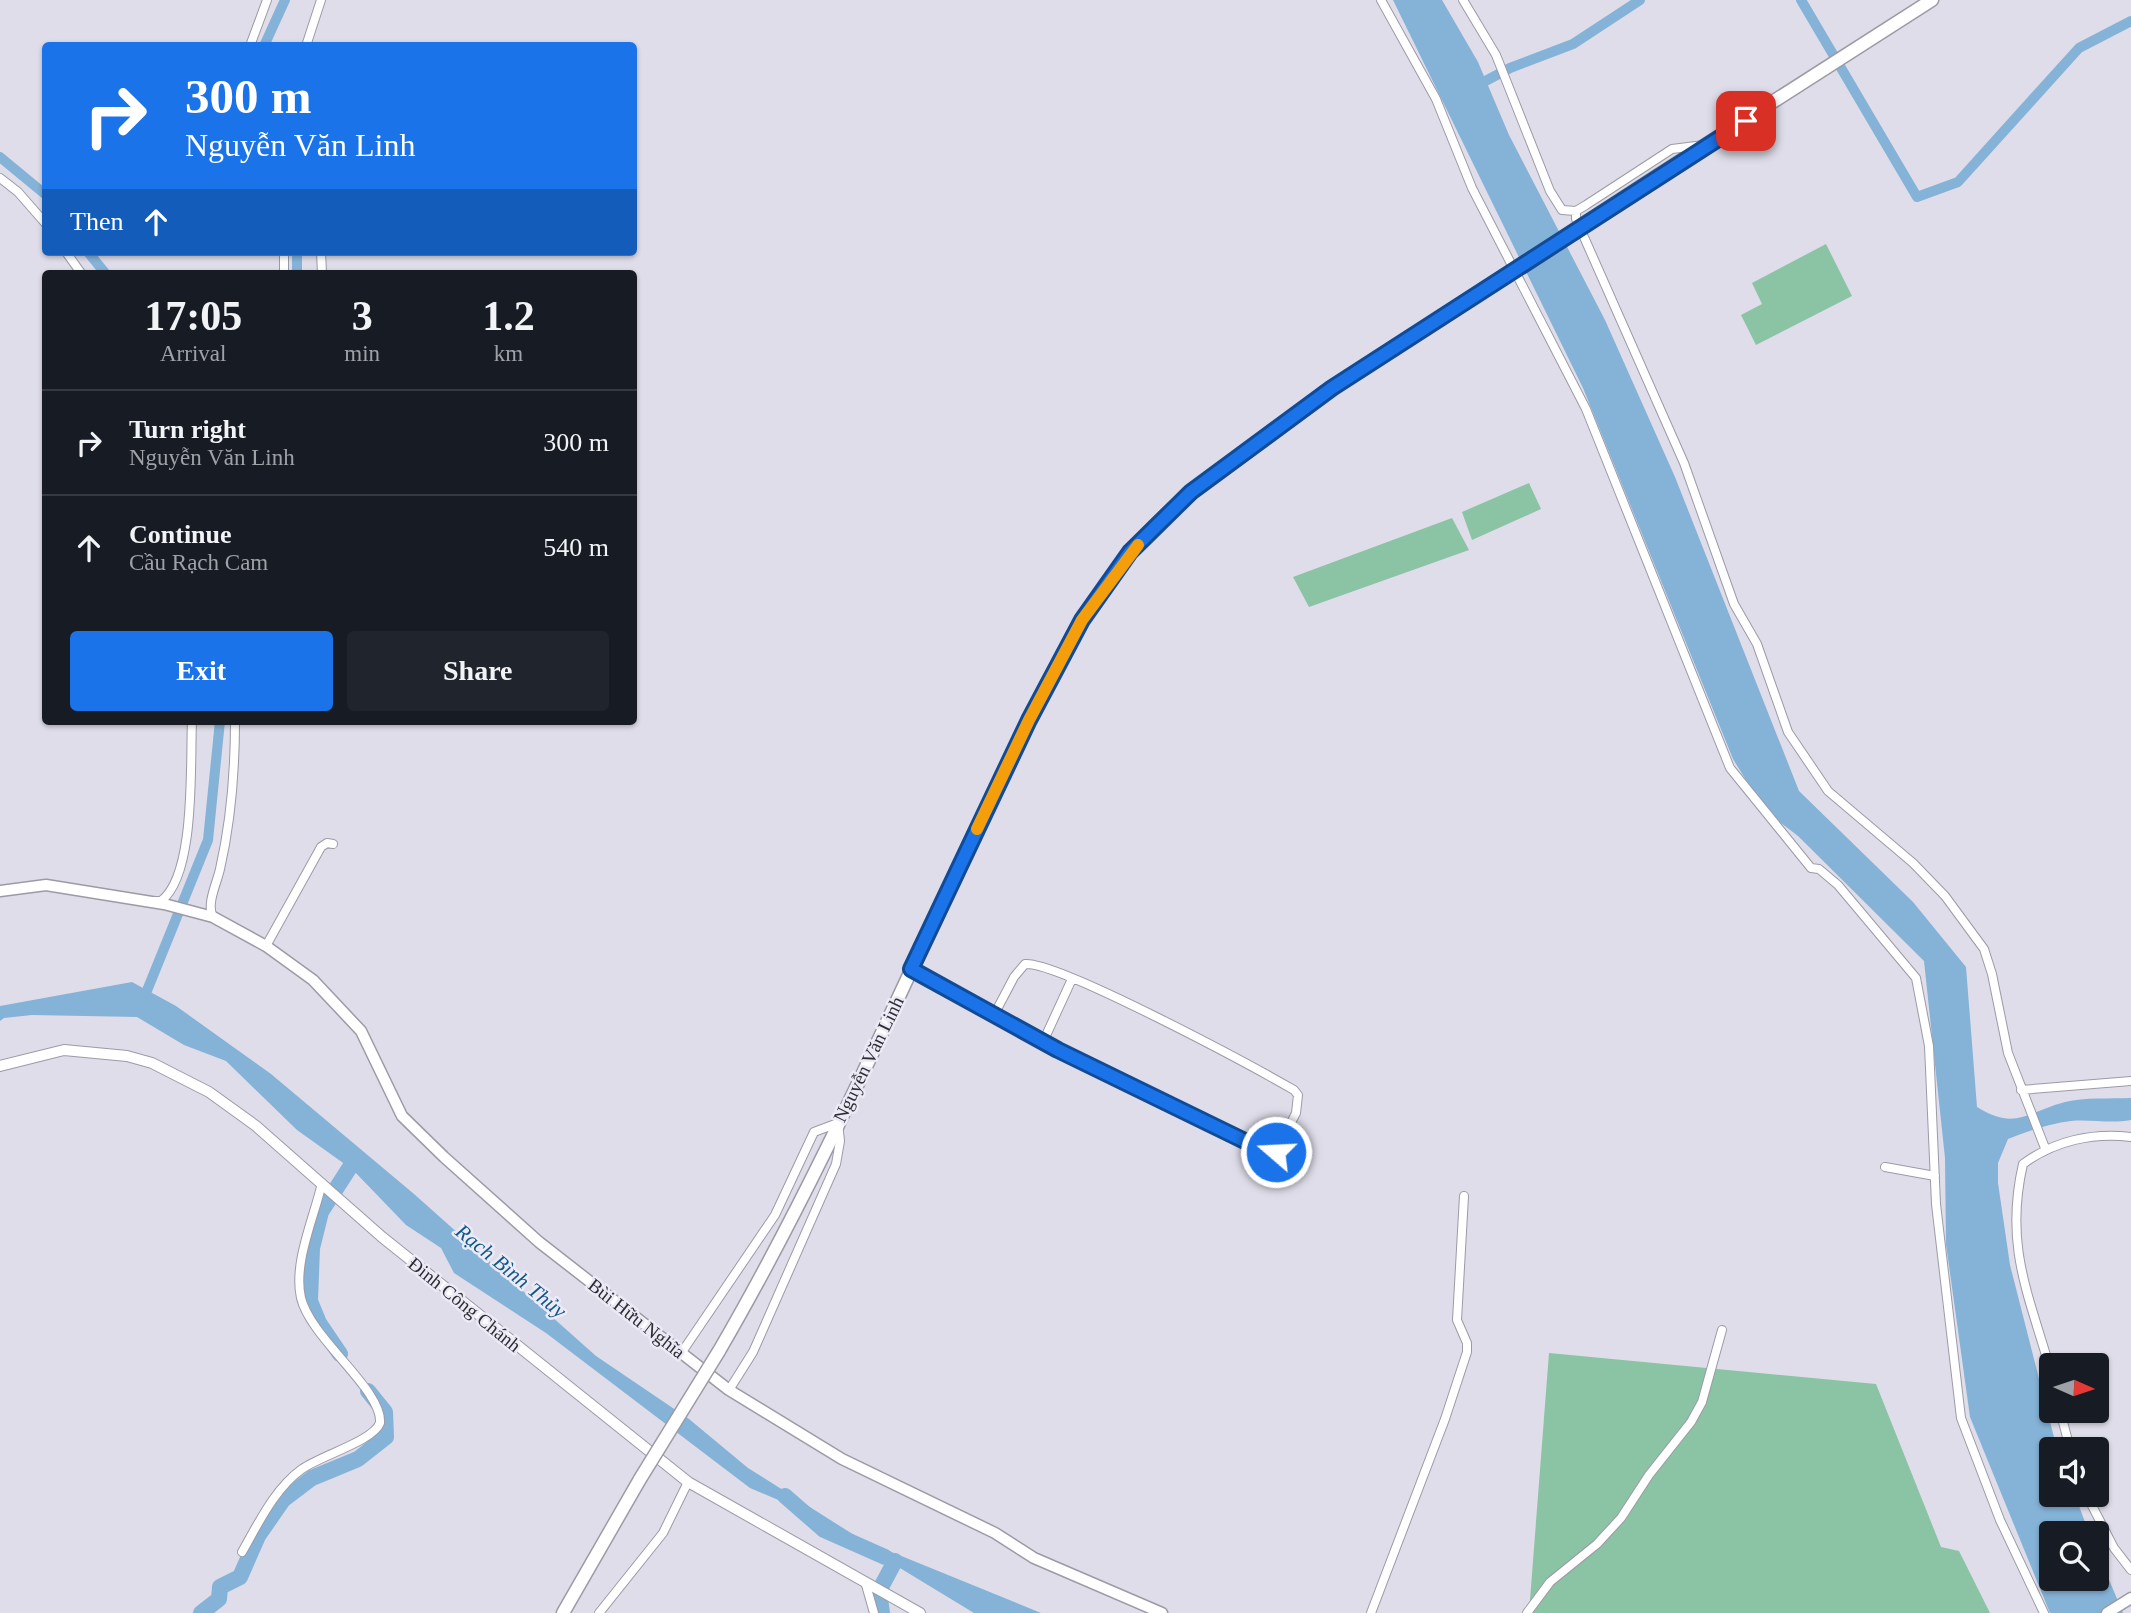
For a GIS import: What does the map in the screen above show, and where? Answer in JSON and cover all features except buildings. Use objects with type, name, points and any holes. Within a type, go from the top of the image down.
[{"type":"highway","points":[[1707,145],[1932,0]]},
{"type":"highway","name":"Nguyễn Văn Linh","points":[[562,1613],[719,1351],[838,1123],[1029,720],[1082,620],[1130,552],[1191,492],[1332,388],[1707,145]]},
{"type":"main road","points":[[0,891],[46,885],[148,900]]},
{"type":"main road","name":"Bùi Hữu Nghĩa","points":[[148,900],[208,916],[266,946],[313,980],[361,1031],[393,1099],[410,1124],[539,1242],[729,1390],[842,1459],[995,1533],[1034,1558],[1162,1613]]},
{"type":"main road","points":[[2107,1613],[2131,1598]]},
{"type":"street","points":[[251,42],[267,0]]},
{"type":"street","points":[[307,42],[321,0]]},
{"type":"street","points":[[1381,0],[1436,99],[1472,188],[1586,409],[1730,768],[1811,868],[1819,869],[1838,885],[1916,978],[1929,1045],[1935,1176],[1961,1418],[2000,1520],[2044,1613]]},
{"type":"street","points":[[1463,0],[1496,55],[1556,202],[1562,210],[1576,211],[1672,149],[1707,145]]},
{"type":"street","points":[[0,178],[25,198],[42,219]]},
{"type":"street","points":[[1576,211],[1576,219],[1598,271],[1691,482],[1734,604],[1757,645],[1788,732],[1828,791],[1913,863],[1945,896],[1984,949],[1992,974],[2003,1037],[2045,1148]]},
{"type":"street","points":[[148,900],[160,901],[165,898],[174,884],[182,860],[192,725]]},
{"type":"street","points":[[208,916],[231,799],[235,725]]},
{"type":"street","points":[[266,946],[321,847],[327,843],[333,844]]},
{"type":"street","points":[[911,969],[994,1015],[1043,1042],[1269,1152],[1276,1152],[1296,1113],[1298,1094],[1294,1090],[1039,964],[1025,964],[1014,977],[994,1015]]},
{"type":"street","points":[[1043,1042],[1072,979]]},
{"type":"street","name":"Đinh Công Chánh","points":[[0,1066],[34,1055],[64,1051],[127,1056],[152,1063],[209,1092],[236,1111],[382,1237],[688,1482],[920,1613]]},
{"type":"street","points":[[2023,1093],[2131,1081]]},
{"type":"street","points":[[682,1352],[775,1214],[814,1132],[838,1123],[840,1141],[836,1164],[753,1352],[729,1390]]},
{"type":"street","points":[[2045,1353],[2026,1298],[2014,1234],[2023,1164],[2045,1148],[2106,1133],[2131,1137]]},
{"type":"street","points":[[1885,1167],[1935,1176]]},
{"type":"street","points":[[242,1552],[262,1516],[293,1476],[323,1457],[373,1435],[380,1423],[373,1400],[316,1328],[302,1300],[301,1269],[323,1184]]},
{"type":"street","points":[[1371,1613],[1445,1419],[1467,1352],[1467,1343],[1457,1320],[1464,1196]]},
{"type":"street","points":[[1527,1613],[1550,1582],[1597,1544],[1621,1518],[1649,1475],[1691,1422],[1702,1402],[1722,1330]]},
{"type":"street","points":[[599,1613],[663,1533],[688,1482]]},
{"type":"street","points":[[2093,1507],[2114,1548],[2131,1570]]},
{"type":"street","points":[[870,1587],[874,1613]]},
{"type":"green space","points":[[1826,244],[1852,296],[1756,345],[1741,315],[1762,304],[1752,283]]},
{"type":"green space","points":[[1529,483],[1541,509],[1472,540],[1462,512]]},
{"type":"green space","points":[[1452,518],[1469,550],[1309,607],[1293,577]]},
{"type":"green space","points":[[1549,1353],[1876,1384],[1941,1547],[1959,1551],[1990,1613],[1529,1613]]},
{"type":"water","points":[[1393,0],[1442,0],[1478,62],[1509,135],[1605,320],[1675,477],[1799,791],[1913,902],[1966,967],[1977,1107],[1990,1114],[2012,1119],[2073,1100],[2131,1098],[2131,1120],[2071,1121],[2031,1131],[2008,1139],[1998,1163],[1998,1183],[2010,1265],[2039,1379],[2039,1423],[2050,1423],[2054,1437],[2039,1437],[2039,1507],[2079,1507],[2085,1521],[2039,1521],[2039,1586],[1970,1417],[1946,1244],[1945,1158],[1924,961],[1798,836],[1765,811],[1733,759],[1583,388]]},
{"type":"water","name":"Rạch Bình Thủy","points":[[132,982],[176,1006],[271,1074],[414,1194],[596,1356],[689,1419],[748,1468],[862,1540],[1041,1613],[974,1613],[811,1514],[750,1488],[546,1333],[454,1273],[441,1248],[406,1225],[353,1170],[297,1130],[226,1061],[184,1045],[137,1017],[32,1015],[4,1018],[0,1021],[0,1006]]},
{"type":"water","points":[[2109,1580],[2123,1613],[2050,1613],[2041,1591],[2109,1591]]},
{"type":"waterway","points":[[266,42],[285,0]]},
{"type":"waterway","points":[[1476,86],[1510,68],[1573,44],[1640,0]]},
{"type":"waterway","points":[[1801,0],[1917,197],[1958,182],[2079,48],[2131,21]]},
{"type":"waterway","points":[[0,157],[42,192]]},
{"type":"waterway","points":[[91,256],[103,270]]},
{"type":"waterway","points":[[297,256],[297,270]]},
{"type":"waterway","points":[[146,993],[208,840],[220,725]]},
{"type":"waterway","points":[[340,1354],[319,1323],[310,1301],[312,1248],[321,1212],[352,1164]]},
{"type":"waterway","points":[[201,1613],[219,1599],[220,1587],[240,1577],[258,1536],[283,1500],[312,1478],[358,1459],[386,1437],[385,1412],[368,1391]]},
{"type":"waterway","name":"Rạch Bình Thủy","points":[[785,1496],[824,1530],[885,1557]]},
{"type":"waterway","points":[[882,1613],[879,1591],[895,1561]]},
{"type":"slow traffic","points":[[977,829],[1029,720],[1082,620],[1130,552],[1138,545]]},
{"type":"route","points":[[1276,1152],[1257,1147],[1058,1050],[911,969],[1029,720],[1082,620],[1130,552],[1191,492],[1332,388],[1746,121]]}]
